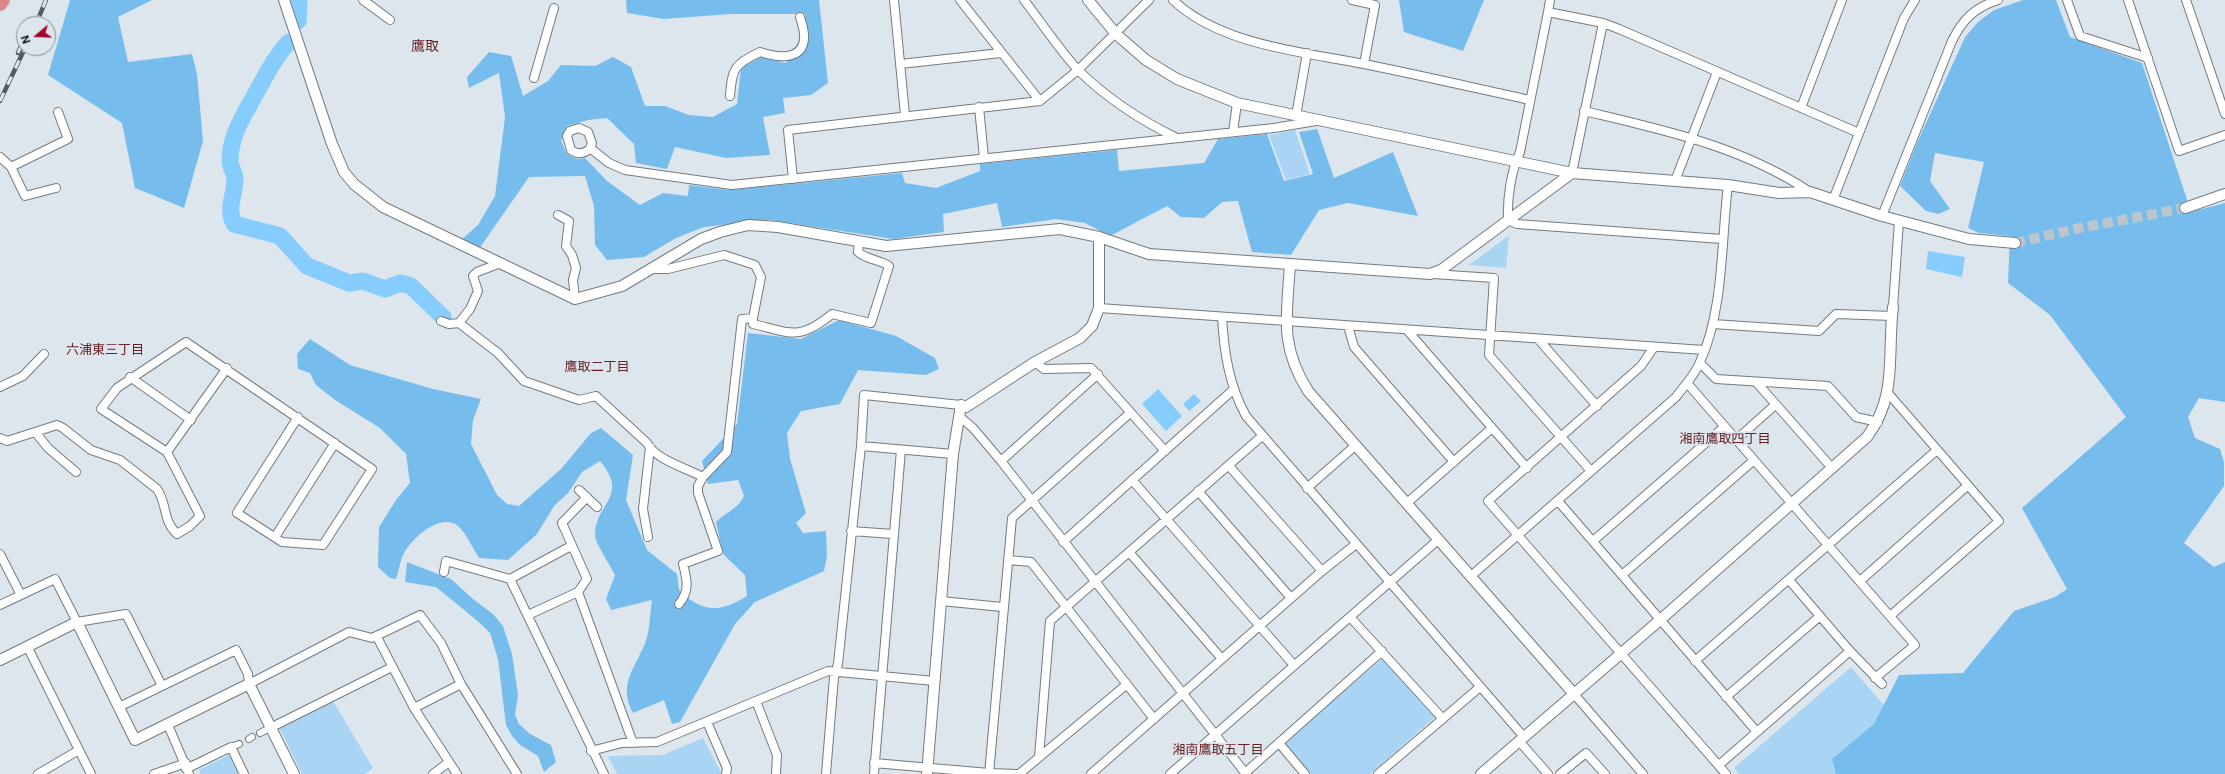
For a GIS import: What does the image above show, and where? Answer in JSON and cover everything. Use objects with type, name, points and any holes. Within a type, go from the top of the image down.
[{"type":"highway","points":[[0,4],[3,0]]},
{"type":"street","points":[[284,0],[332,144],[344,172],[354,184],[383,207],[498,264],[575,299],[622,286],[701,239],[720,232],[748,225],[778,227],[886,246],[1060,229],[1099,237],[1149,254],[1494,278],[1489,355],[1591,471]]},
{"type":"street","points":[[363,0],[390,20]]},
{"type":"street","points":[[894,0],[905,115]]},
{"type":"street","points":[[960,0],[1040,101]]},
{"type":"street","points":[[1024,0],[1078,70],[1103,92],[1127,110],[1176,138]]},
{"type":"street","points":[[1088,0],[1116,34],[1146,60],[1177,79],[1236,103],[1317,121],[1572,172],[1728,185],[1779,193],[1810,192]]},
{"type":"street","points":[[793,179],[788,130],[905,115],[1040,101],[1078,70],[1149,0]]},
{"type":"street","points":[[1173,0],[1210,26],[1250,40],[1307,54],[1364,64],[1530,100]]},
{"type":"street","points":[[1352,0],[1375,5],[1364,64]]},
{"type":"street","points":[[1508,220],[1507,209],[1516,161],[1520,152],[1550,0]]},
{"type":"street","points":[[1801,108],[1842,0]]},
{"type":"street","points":[[1833,200],[1904,18],[1915,0]]},
{"type":"street","points":[[1882,216],[1952,41],[1960,25],[1980,6],[1998,0]]},
{"type":"street","points":[[2067,0],[2080,36],[2148,58]]},
{"type":"street","points":[[2128,0],[2179,150],[2225,135]]},
{"type":"street","points":[[2186,0],[2225,114]]},
{"type":"street","points":[[534,78],[554,8]]},
{"type":"street","points":[[1548,12],[1603,23],[1859,133]]},
{"type":"street","points":[[730,96],[731,75],[736,66],[746,58],[760,52],[777,57],[786,56],[797,52],[803,46],[805,37],[800,17]]},
{"type":"street","points":[[1430,274],[1441,270],[1572,172],[1603,23]]},
{"type":"street","points":[[900,64],[1001,53]]},
{"type":"street","points":[[1296,116],[1307,54]]},
{"type":"street","points":[[1675,181],[1717,72]]},
{"type":"street","points":[[1233,132],[1236,103]]},
{"type":"street","points":[[979,108],[984,158]]},
{"type":"street","points":[[1584,111],[1692,137],[1779,172],[1810,192],[1882,216],[1969,239],[2015,243]]},
{"type":"street","points":[[10,167],[68,139],[58,112]]},
{"type":"street","points":[[590,148],[609,163],[625,170],[732,185],[1233,132],[1317,121]]},
{"type":"street","points":[[0,157],[10,167],[25,196],[56,188]]},
{"type":"street","points":[[1471,576],[1676,397],[1687,384],[1700,363],[1713,324],[1728,185]]},
{"type":"street","points":[[2185,208],[2225,194]]},
{"type":"street","points":[[558,215],[569,221],[566,246],[576,268],[573,280],[575,299]]},
{"type":"street","points":[[1508,220],[1517,224],[1722,239]]},
{"type":"street","points":[[1481,774],[1660,620],[1832,468],[1867,436],[1878,422],[1888,393],[1892,311],[1899,221]]},
{"type":"street","points":[[826,774],[834,677],[836,672],[861,446],[864,395],[960,410],[1035,362],[1080,338],[1092,326],[1099,308],[1099,237]]},
{"type":"street","points":[[651,269],[668,270],[724,255],[755,265],[761,277],[753,324],[789,333],[801,333],[809,331],[832,314],[871,323],[889,266],[882,261],[863,256],[858,252],[859,242]]},
{"type":"street","points":[[459,323],[470,309],[478,291],[473,276],[477,272],[498,264]]},
{"type":"street","points":[[1290,264],[1287,338],[1289,350],[1301,379],[1308,391],[1644,774]]},
{"type":"street","points":[[1099,308],[1704,350]]},
{"type":"street","points":[[1713,324],[1819,332],[1836,314],[1892,311]]},
{"type":"street","points":[[1222,317],[1223,342],[1234,389],[1246,416],[1480,687],[1548,774]]},
{"type":"street","points":[[679,604],[684,598],[688,581],[683,564],[718,551],[698,493],[698,486],[703,476],[727,452],[742,319],[753,318]]},
{"type":"street","points":[[442,321],[450,324],[459,323],[498,353],[524,381],[580,400],[596,396],[650,447],[663,457],[703,476]]},
{"type":"street","points":[[1348,326],[1354,347],[1454,462]]},
{"type":"street","points":[[1407,330],[1527,468]]},
{"type":"street","points":[[1538,339],[1598,406]]},
{"type":"street","points":[[0,438],[7,441],[36,433],[57,425],[63,428],[91,450],[120,460],[157,489],[162,496],[168,526],[177,534],[190,526],[200,516],[168,452],[101,408],[117,388],[130,377],[186,342],[227,368],[298,417],[372,469],[324,545],[282,542],[237,513],[298,417]]},
{"type":"street","points":[[1654,347],[1641,366],[1598,406],[1488,501],[1726,774]]},
{"type":"street","points":[[0,387],[23,376],[44,354]]},
{"type":"street","points":[[1035,362],[1044,369],[1091,368],[1165,450]]},
{"type":"street","points":[[1700,363],[1716,379],[1757,383],[1828,386],[1856,417],[1878,422]]},
{"type":"street","points":[[168,452],[227,368]]},
{"type":"street","points":[[1001,461],[1098,374]]},
{"type":"street","points":[[130,377],[191,420]]},
{"type":"street","points":[[1757,383],[1832,468]]},
{"type":"street","points":[[1687,384],[1915,645],[1878,681],[1789,580]]},
{"type":"street","points":[[1063,542],[1234,389]]},
{"type":"street","points":[[1888,393],[1967,486],[1999,521],[1890,616]]},
{"type":"street","points":[[1736,440],[1775,405]]},
{"type":"street","points":[[927,771],[953,454],[960,410]]},
{"type":"street","points":[[960,410],[1246,773],[1382,652]]},
{"type":"street","points":[[989,774],[1002,607],[1012,518],[1130,413]]},
{"type":"street","points":[[1593,541],[1724,426]]},
{"type":"street","points":[[1407,503],[1492,428]]},
{"type":"street","points":[[36,433],[48,448],[76,472]]},
{"type":"street","points":[[1040,757],[1050,620],[1262,436]]},
{"type":"street","points":[[275,537],[335,443]]},
{"type":"street","points":[[1307,488],[1356,445]]},
{"type":"street","points":[[861,446],[953,454]]},
{"type":"street","points":[[648,537],[643,509],[650,447]]},
{"type":"street","points":[[874,774],[900,450]]},
{"type":"street","points":[[1695,661],[1937,450]]},
{"type":"street","points":[[1622,575],[1753,461]]},
{"type":"street","points":[[1229,466],[1322,571]]},
{"type":"street","points":[[1132,480],[1293,664]]},
{"type":"street","points":[[1860,582],[1967,486]]},
{"type":"street","points":[[579,490],[597,507]]},
{"type":"street","points":[[1198,491],[1291,598]]},
{"type":"street","points":[[528,615],[578,592],[587,579],[562,523],[587,497]]},
{"type":"street","points":[[1558,501],[1757,732]]},
{"type":"street","points":[[851,531],[894,534]]},
{"type":"street","points":[[1175,772],[1293,664],[1350,617],[1388,581],[1438,540]]},
{"type":"street","points":[[1096,772],[1291,598],[1356,544]]},
{"type":"street","points":[[444,572],[446,561],[510,579],[571,546]]},
{"type":"street","points":[[1129,552],[1222,659]]},
{"type":"street","points":[[0,554],[20,595]]},
{"type":"street","points":[[1008,560],[1031,562],[1065,608],[1154,719]]},
{"type":"street","points":[[0,605],[55,579],[135,740],[168,726],[349,632],[372,638],[377,637],[420,615],[441,643],[461,684],[517,774]]},
{"type":"street","points":[[510,579],[591,751],[604,774]]},
{"type":"street","points":[[578,592],[632,743]]},
{"type":"street","points":[[941,601],[1002,607]]},
{"type":"street","points":[[0,660],[77,622],[126,614],[162,686]]},
{"type":"street","points":[[1726,697],[1820,616]]},
{"type":"street","points":[[1350,617],[1443,719]]},
{"type":"street","points":[[377,637],[414,708],[457,774]]},
{"type":"street","points":[[27,646],[91,774]]},
{"type":"street","points":[[119,707],[236,650],[248,674],[249,684],[294,774]]},
{"type":"street","points":[[1719,765],[1850,651]]},
{"type":"street","points":[[260,733],[392,667]]},
{"type":"street","points":[[591,751],[606,746],[657,742],[828,671],[934,681]]},
{"type":"street","points":[[414,708],[461,684]]},
{"type":"street","points":[[874,763],[927,771],[1018,774],[1126,685]]},
{"type":"street","points":[[1378,774],[1480,687]]},
{"type":"street","points":[[756,701],[777,755],[776,774]]},
{"type":"street","points":[[707,722],[727,768],[726,774]]},
{"type":"street","points":[[168,726],[187,768]]},
{"type":"street","points":[[1279,743],[1305,774]]},
{"type":"street","points":[[154,774],[187,768],[239,744]]},
{"type":"street","points":[[231,747],[244,774]]},
{"type":"street","points":[[38,774],[79,750]]},
{"type":"street","points":[[1560,774],[1586,753],[1604,774]]},
{"type":"street","points":[[433,774],[449,762]]},
{"type":"shaded area","points":[[70,0],[152,0],[118,17],[128,62],[192,54],[197,74],[203,141],[184,208],[135,188],[122,123],[48,75],[54,56],[56,56],[56,48]]},
{"type":"shaded area","points":[[626,0],[819,0],[828,83],[811,95],[783,98],[785,113],[763,117],[770,155],[726,158],[675,147],[667,169],[636,163],[634,144],[607,118],[588,120],[567,126],[561,141],[567,154],[577,159],[585,158],[607,181],[640,205],[663,193],[688,196],[689,185],[730,190],[902,173],[905,183],[936,188],[980,171],[980,164],[1117,150],[1119,171],[1204,163],[1218,139],[1267,134],[1284,181],[1313,174],[1299,132],[1317,129],[1334,178],[1393,152],[1418,216],[1348,203],[1319,210],[1291,255],[1252,252],[1238,201],[1222,202],[1204,218],[1181,217],[1167,206],[1110,236],[1085,223],[1056,219],[1002,227],[997,203],[943,214],[944,232],[893,239],[770,220],[704,227],[676,238],[644,257],[607,260],[595,245],[594,206],[585,176],[529,177],[479,249],[461,240],[478,225],[495,196],[505,117],[499,73],[469,88],[467,77],[489,52],[511,56],[523,96],[548,81],[561,65],[595,66],[613,57],[631,67],[645,106],[665,106],[689,115],[713,117],[737,104],[741,68],[763,56],[785,63],[808,44],[805,14],[731,14],[664,19],[627,13]]},
{"type":"shaded area","points":[[1399,0],[1484,0],[1463,51],[1404,32]]},
{"type":"shaded area","points":[[2023,0],[2056,0],[2070,37],[2142,63],[2191,212],[2225,203],[2225,402],[2199,398],[2188,417],[2195,438],[2220,449],[2224,462],[2224,486],[2184,543],[2214,567],[2225,562],[2225,774],[1836,774],[1832,759],[1874,724],[1899,675],[1963,673],[2014,611],[2055,597],[2067,589],[2022,508],[2126,417],[2050,315],[2008,283],[2010,236],[1979,233],[1968,228],[1984,162],[1935,153],[1930,181],[1950,209],[1938,214],[1926,211],[1900,186],[1917,143],[1965,37],[1978,22],[1994,10]]},
{"type":"shaded area","points":[[1295,130],[1310,174],[1286,180],[1269,135]]},
{"type":"shaded area","points":[[1509,235],[1506,268],[1469,265],[1507,237]]},
{"type":"shaded area","points":[[1928,251],[1965,257],[1962,277],[1926,269]]},
{"type":"shaded area","points":[[839,320],[896,336],[935,358],[939,369],[926,375],[858,370],[840,404],[801,411],[787,433],[790,459],[806,513],[796,523],[803,533],[826,531],[827,556],[824,571],[755,602],[735,624],[680,722],[672,724],[664,700],[633,713],[629,703],[627,684],[646,641],[652,600],[611,610],[606,599],[615,575],[596,540],[596,528],[599,518],[608,502],[612,484],[609,474],[600,461],[582,472],[568,493],[554,506],[537,534],[508,560],[479,558],[461,529],[454,524],[446,522],[430,528],[414,540],[404,553],[396,579],[390,578],[378,567],[379,527],[396,500],[410,483],[406,454],[380,428],[335,400],[316,385],[310,373],[298,369],[297,354],[310,339],[350,365],[433,389],[481,399],[473,420],[471,444],[497,495],[507,504],[519,506],[561,469],[591,433],[601,428],[633,455],[626,500],[647,550],[677,574],[679,590],[688,598],[704,606],[720,608],[737,602],[747,596],[745,575],[723,554],[716,522],[735,507],[744,496],[738,480],[708,484],[702,461],[737,424],[748,333],[801,339]]},
{"type":"shaded area","points":[[1158,389],[1182,416],[1166,431],[1142,404]]},
{"type":"shaded area","points":[[1194,394],[1201,401],[1189,411],[1183,404]]},
{"type":"shaded area","points":[[407,562],[451,579],[473,599],[493,614],[503,626],[512,654],[518,695],[515,715],[519,724],[530,734],[551,745],[556,762],[544,772],[538,756],[520,745],[512,736],[506,725],[498,659],[490,633],[436,587],[405,582]]},
{"type":"shaded area","points":[[1382,659],[1436,716],[1370,774],[1311,774],[1283,743]]},
{"type":"shaded area","points":[[1851,667],[1916,743],[1880,774],[1739,774],[1734,768]]},
{"type":"shaded area","points":[[333,701],[373,768],[365,774],[302,774],[279,727]]},
{"type":"shaded area","points":[[703,738],[722,774],[617,774],[608,756],[663,755]]},
{"type":"shaded area","points":[[231,754],[241,774],[201,774],[199,770]]},
{"type":"waterway","points":[[298,21],[299,0]]},
{"type":"waterway","points":[[289,42],[274,61],[267,73],[242,117],[232,142],[230,161],[234,174],[235,185],[231,212],[234,224],[280,236],[307,266],[349,283],[363,281],[385,289],[400,283],[411,286],[443,317]]},
{"type":"tunnel","points":[[2015,243],[2075,229],[2185,208]]},
{"type":"railway","points":[[39,16],[46,0]]},
{"type":"railway","points":[[0,101],[21,56]]},
{"type":"district","name":"鷹取","points":[[425,47]]},
{"type":"district","name":"六浦東三丁目","points":[[105,351]]},
{"type":"district","name":"鷹取二丁目","points":[[597,368]]},
{"type":"district","name":"湘南鷹取四丁目","points":[[1725,440]]},
{"type":"district","name":"湘南鷹取五丁目","points":[[1218,751]]}]
